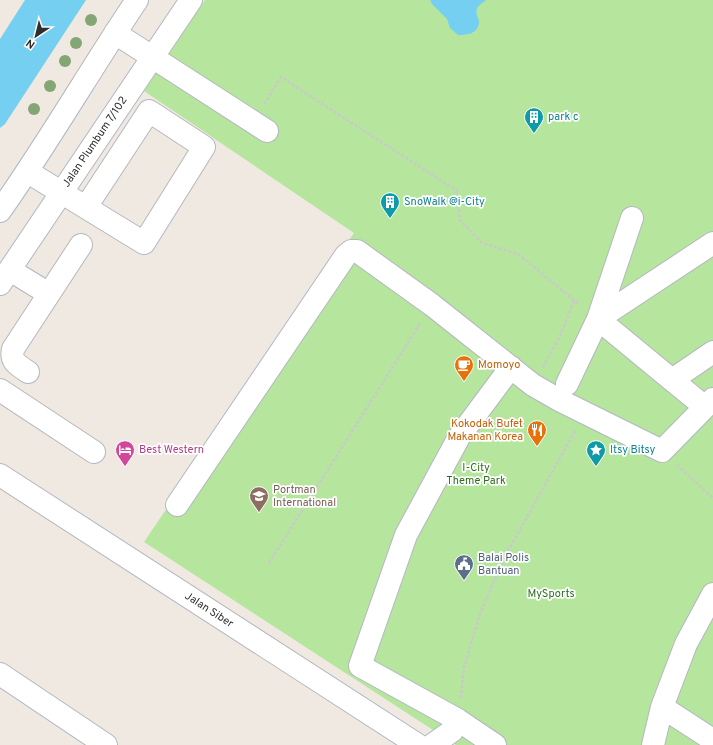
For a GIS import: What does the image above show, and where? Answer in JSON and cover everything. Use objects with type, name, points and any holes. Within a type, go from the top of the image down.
[{"type":"street","points":[[0,212],[28,172],[137,0]]},
{"type":"street","name":"Jalan Plumbum 7/102","points":[[5,277],[191,0]]},
{"type":"street","points":[[115,33],[260,126]]},
{"type":"street","points":[[28,172],[61,193],[144,242],[204,147],[149,110],[86,207]]},
{"type":"street","points":[[567,384],[598,319],[632,218]]},
{"type":"street","points":[[598,319],[713,243]]},
{"type":"street","points":[[28,372],[16,364],[12,356],[13,349],[81,246]]},
{"type":"street","points":[[177,505],[346,255],[351,251],[357,251],[432,305],[533,385],[585,413],[662,451],[709,403],[672,380],[598,319]]},
{"type":"street","points":[[5,277],[49,294]]},
{"type":"street","points":[[672,380],[713,352]]},
{"type":"street","points":[[495,745],[455,726],[360,666],[406,535],[459,437],[511,367]]},
{"type":"street","points":[[0,390],[94,452]]},
{"type":"street","name":"Jalan Siber","points":[[0,475],[418,745]]},
{"type":"street","points":[[653,745],[662,707],[686,644],[713,594]]},
{"type":"street","points":[[0,674],[106,745]]},
{"type":"street","points":[[662,707],[713,740]]},
{"type":"street","points":[[432,745],[455,726]]},
{"type":"path","points":[[260,126],[281,77],[457,191],[460,220],[482,244],[518,254],[598,319]]},
{"type":"path","points":[[533,385],[560,336],[574,300]]},
{"type":"path","points":[[269,563],[432,305]]},
{"type":"path","points":[[455,726],[464,668],[480,614],[503,560],[585,413]]},
{"type":"path","points":[[662,451],[713,498]]},
{"type":"green space","name":"I-City Theme Park","points":[[205,0],[713,0],[713,745],[456,745],[144,542],[354,233],[144,91]]},
{"type":"water","points":[[25,0],[86,0],[5,124],[0,128],[0,39]]},
{"type":"water","points":[[430,0],[486,0],[479,5],[476,11],[479,21],[477,29],[469,34],[458,35],[450,28],[447,19]]},
{"type":"place","name":"park c","points":[[534,134]]},
{"type":"place","name":"SnoWalk @i-City","points":[[390,219]]},
{"type":"place","name":"Momoyo","points":[[464,382]]},
{"type":"place","name":"Kokodak Bufet Makanan Korea","points":[[537,447]]},
{"type":"place","name":"Best Western","points":[[125,467]]},
{"type":"place","name":"Itsy Bitsy","points":[[596,467]]},
{"type":"place","name":"Portman International","points":[[259,513]]},
{"type":"place","name":"Balai Polis Bantuan","points":[[464,581]]},
{"type":"park label","name":"MySports","points":[[551,594]]}]
